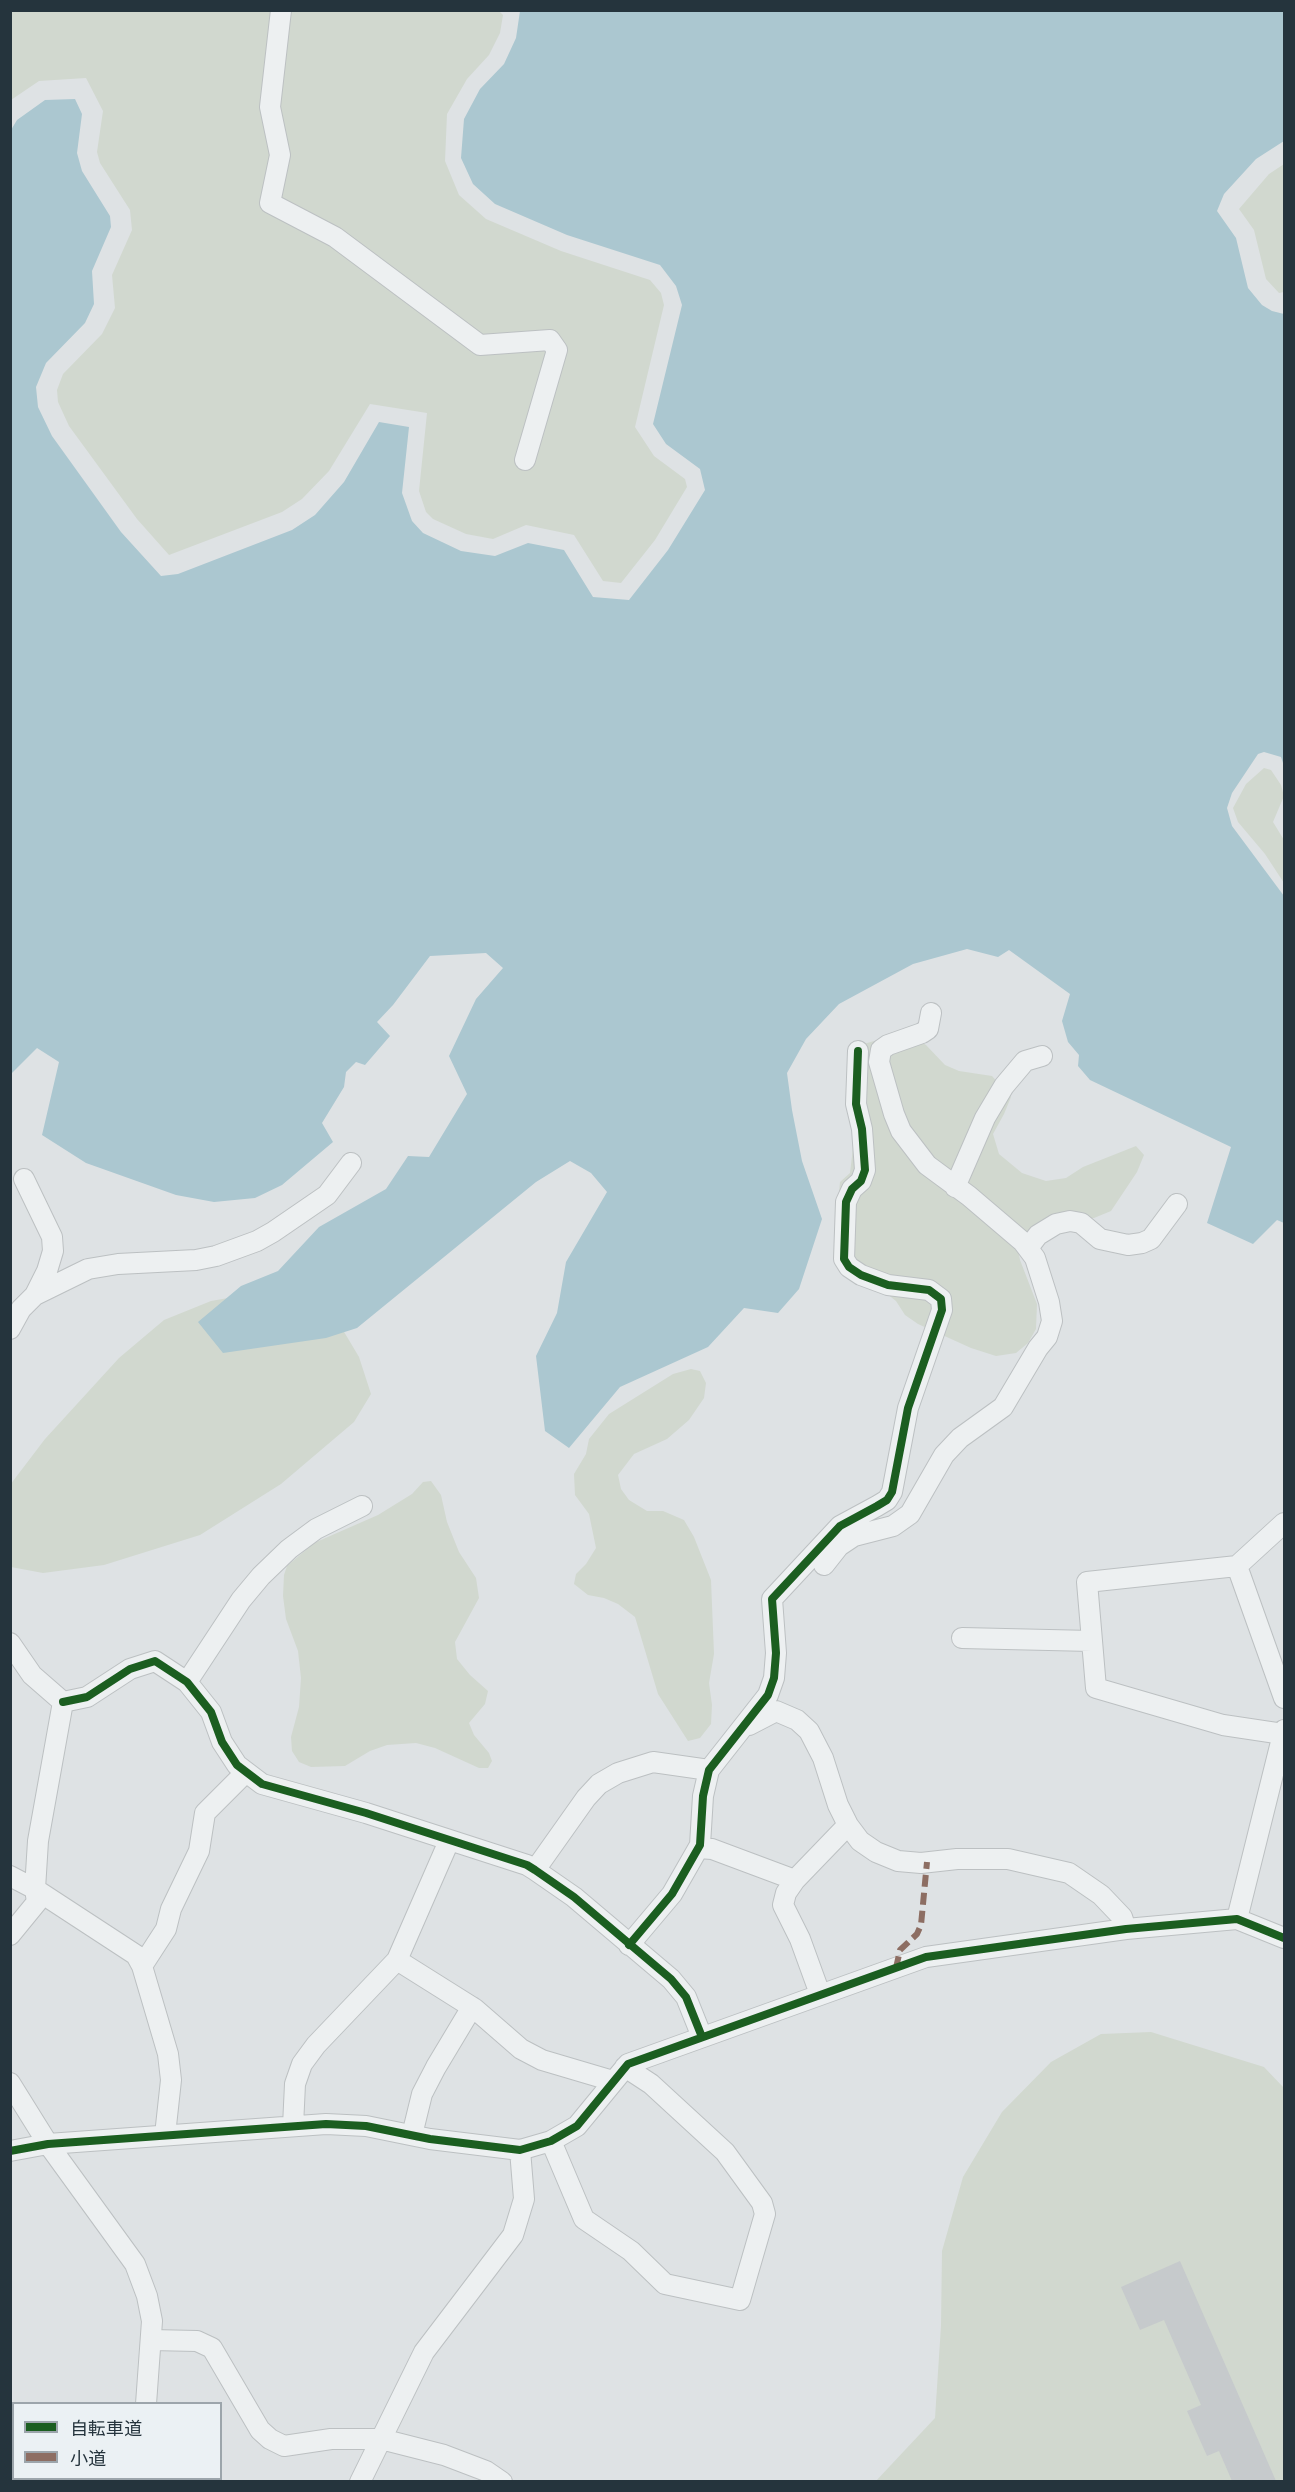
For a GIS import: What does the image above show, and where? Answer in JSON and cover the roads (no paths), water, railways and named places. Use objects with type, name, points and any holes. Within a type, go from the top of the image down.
[{"type":"street","points":[[281,10],[270,107],[280,155],[270,204],[335,237],[480,345],[550,340],[557,350],[525,460]]},
{"type":"street","points":[[791,1579],[811,1574],[821,1568],[839,1546],[854,1536],[901,1523],[918,1501],[944,1455],[960,1438],[1003,1407],[1047,1337],[1052,1322],[1035,1258],[1028,1248],[994,1217],[927,1165],[901,1131],[894,1114],[879,1062],[881,1050],[888,1045],[922,1034],[928,1029],[931,1013]]},
{"type":"street","points":[[629,1945],[672,1894],[699,1848],[703,1796],[709,1770],[768,1695],[774,1678],[777,1653],[772,1599],[840,1526],[878,1506],[892,1492],[908,1408],[942,1310],[941,1299],[929,1290],[888,1285],[861,1275],[849,1267],[844,1259],[846,1202],[852,1189],[861,1181],[864,1170],[862,1130],[856,1104],[858,1051]]},
{"type":"street","points":[[955,1187],[981,1126],[1004,1086],[1025,1061],[1042,1056]]},
{"type":"street","points":[[35,1295],[88,1269],[137,1262],[196,1260],[237,1250],[273,1232],[327,1195],[351,1163]]},
{"type":"street","points":[[10,1329],[21,1309],[35,1295],[47,1271],[53,1251],[52,1238],[24,1179]]},
{"type":"street","points":[[1028,1248],[1038,1235],[1056,1224],[1070,1221],[1081,1223],[1100,1239],[1128,1245],[1142,1243],[1151,1239],[1177,1204]]},
{"type":"street","points":[[187,1682],[241,1600],[261,1576],[289,1549],[316,1529],[362,1506]]},
{"type":"street","points":[[1237,1918],[1284,1732],[1223,1725],[1096,1688],[1087,1582],[1237,1566],[1284,1523]]},
{"type":"street","points":[[1237,1566],[1284,1698]]},
{"type":"street","points":[[962,1638],[1092,1641]]},
{"type":"street","points":[[10,1643],[32,1675],[63,1702]]},
{"type":"street","points":[[63,1702],[87,1697],[130,1669],[155,1661],[187,1682],[211,1712],[222,1742],[237,1765],[262,1784],[366,1813],[527,1865],[535,1870],[574,1897],[671,1978],[686,1997],[702,2037]]},
{"type":"street","points":[[10,1935],[37,1902],[34,1889],[38,1841],[63,1702]]},
{"type":"street","points":[[742,1729],[776,1711],[797,1720],[808,1731],[823,1758],[838,1805],[848,1826],[860,1841],[876,1852],[898,1861],[921,1863],[957,1859],[1008,1859],[1069,1873],[1101,1895],[1122,1917],[1126,1929]]},
{"type":"street","points":[[535,1870],[598,1784],[618,1773],[653,1762],[709,1770]]},
{"type":"street","points":[[142,1966],[166,1929],[174,1904],[200,1851],[205,1814],[246,1772]]},
{"type":"street","points":[[820,1994],[800,1939],[783,1905],[786,1893],[795,1880],[848,1826]]},
{"type":"street","points":[[293,2126],[295,2084],[302,2064],[316,2045],[397,1960],[449,1841]]},
{"type":"street","points":[[699,1848],[712,1849],[795,1880]]},
{"type":"street","points":[[10,1876],[136,1955],[142,1966],[168,2054],[171,2080],[165,2135]]},
{"type":"street","points":[[10,2151],[48,2144],[326,2124],[366,2126],[412,2135],[520,2150],[551,2141],[577,2126],[628,2064],[926,1958],[1126,1929],[1237,1918],[1284,1938]]},
{"type":"street","points":[[397,1960],[472,2007],[521,2049],[542,2060],[619,2074],[651,2084],[725,2152],[762,2203],[765,2214],[740,2300],[665,2283],[631,2251],[584,2219],[551,2141]]},
{"type":"street","points":[[412,2135],[422,2094],[472,2007]]},
{"type":"street","points":[[10,2083],[48,2144],[135,2264],[152,2321],[146,2402]]},
{"type":"street","points":[[360,2481],[424,2352],[513,2235],[524,2199],[520,2150]]},
{"type":"street","points":[[151,2340],[197,2341],[212,2349],[260,2430],[270,2439],[284,2446],[331,2439],[381,2439],[444,2455],[486,2470],[502,2481]]},
{"type":"water","points":[[520,11],[1284,11],[1284,141],[1256,159],[1224,194],[1217,211],[1236,238],[1248,288],[1262,305],[1284,314],[1284,766],[1281,757],[1264,752],[1258,754],[1232,793],[1227,808],[1232,826],[1284,896],[1284,1223],[1277,1220],[1253,1244],[1207,1223],[1231,1147],[1090,1080],[1078,1066],[1079,1055],[1068,1042],[1062,1021],[1070,994],[1009,950],[998,957],[967,949],[913,964],[839,1004],[806,1039],[787,1073],[802,1161],[822,1219],[799,1289],[778,1313],[744,1308],[708,1347],[620,1387],[569,1448],[545,1431],[536,1356],[557,1313],[566,1262],[607,1192],[591,1173],[570,1161],[536,1182],[357,1328],[326,1338],[223,1353],[198,1322],[241,1286],[278,1271],[319,1227],[386,1189],[408,1156],[429,1157],[467,1094],[449,1056],[476,999],[503,968],[486,953],[430,956],[393,1005],[377,1022],[390,1036],[365,1065],[356,1062],[346,1072],[344,1087],[322,1123],[333,1142],[282,1185],[255,1198],[214,1202],[176,1195],[86,1163],[42,1135],[59,1062],[37,1048],[10,1075],[11,130],[17,120],[45,100],[75,99],[82,114],[77,153],[82,171],[110,216],[111,227],[92,271],[94,304],[85,323],[46,363],[36,387],[38,407],[52,436],[121,532],[161,576],[178,574],[292,530],[315,515],[344,482],[379,422],[409,427],[402,493],[412,521],[423,533],[461,551],[495,556],[528,543],[564,550],[593,597],[629,600],[668,550],[705,490],[700,469],[666,444],[653,424],[682,305],[676,286],[660,265],[567,235],[495,204],[473,184],[461,158],[464,119],[480,89],[504,64],[516,38]]}]
